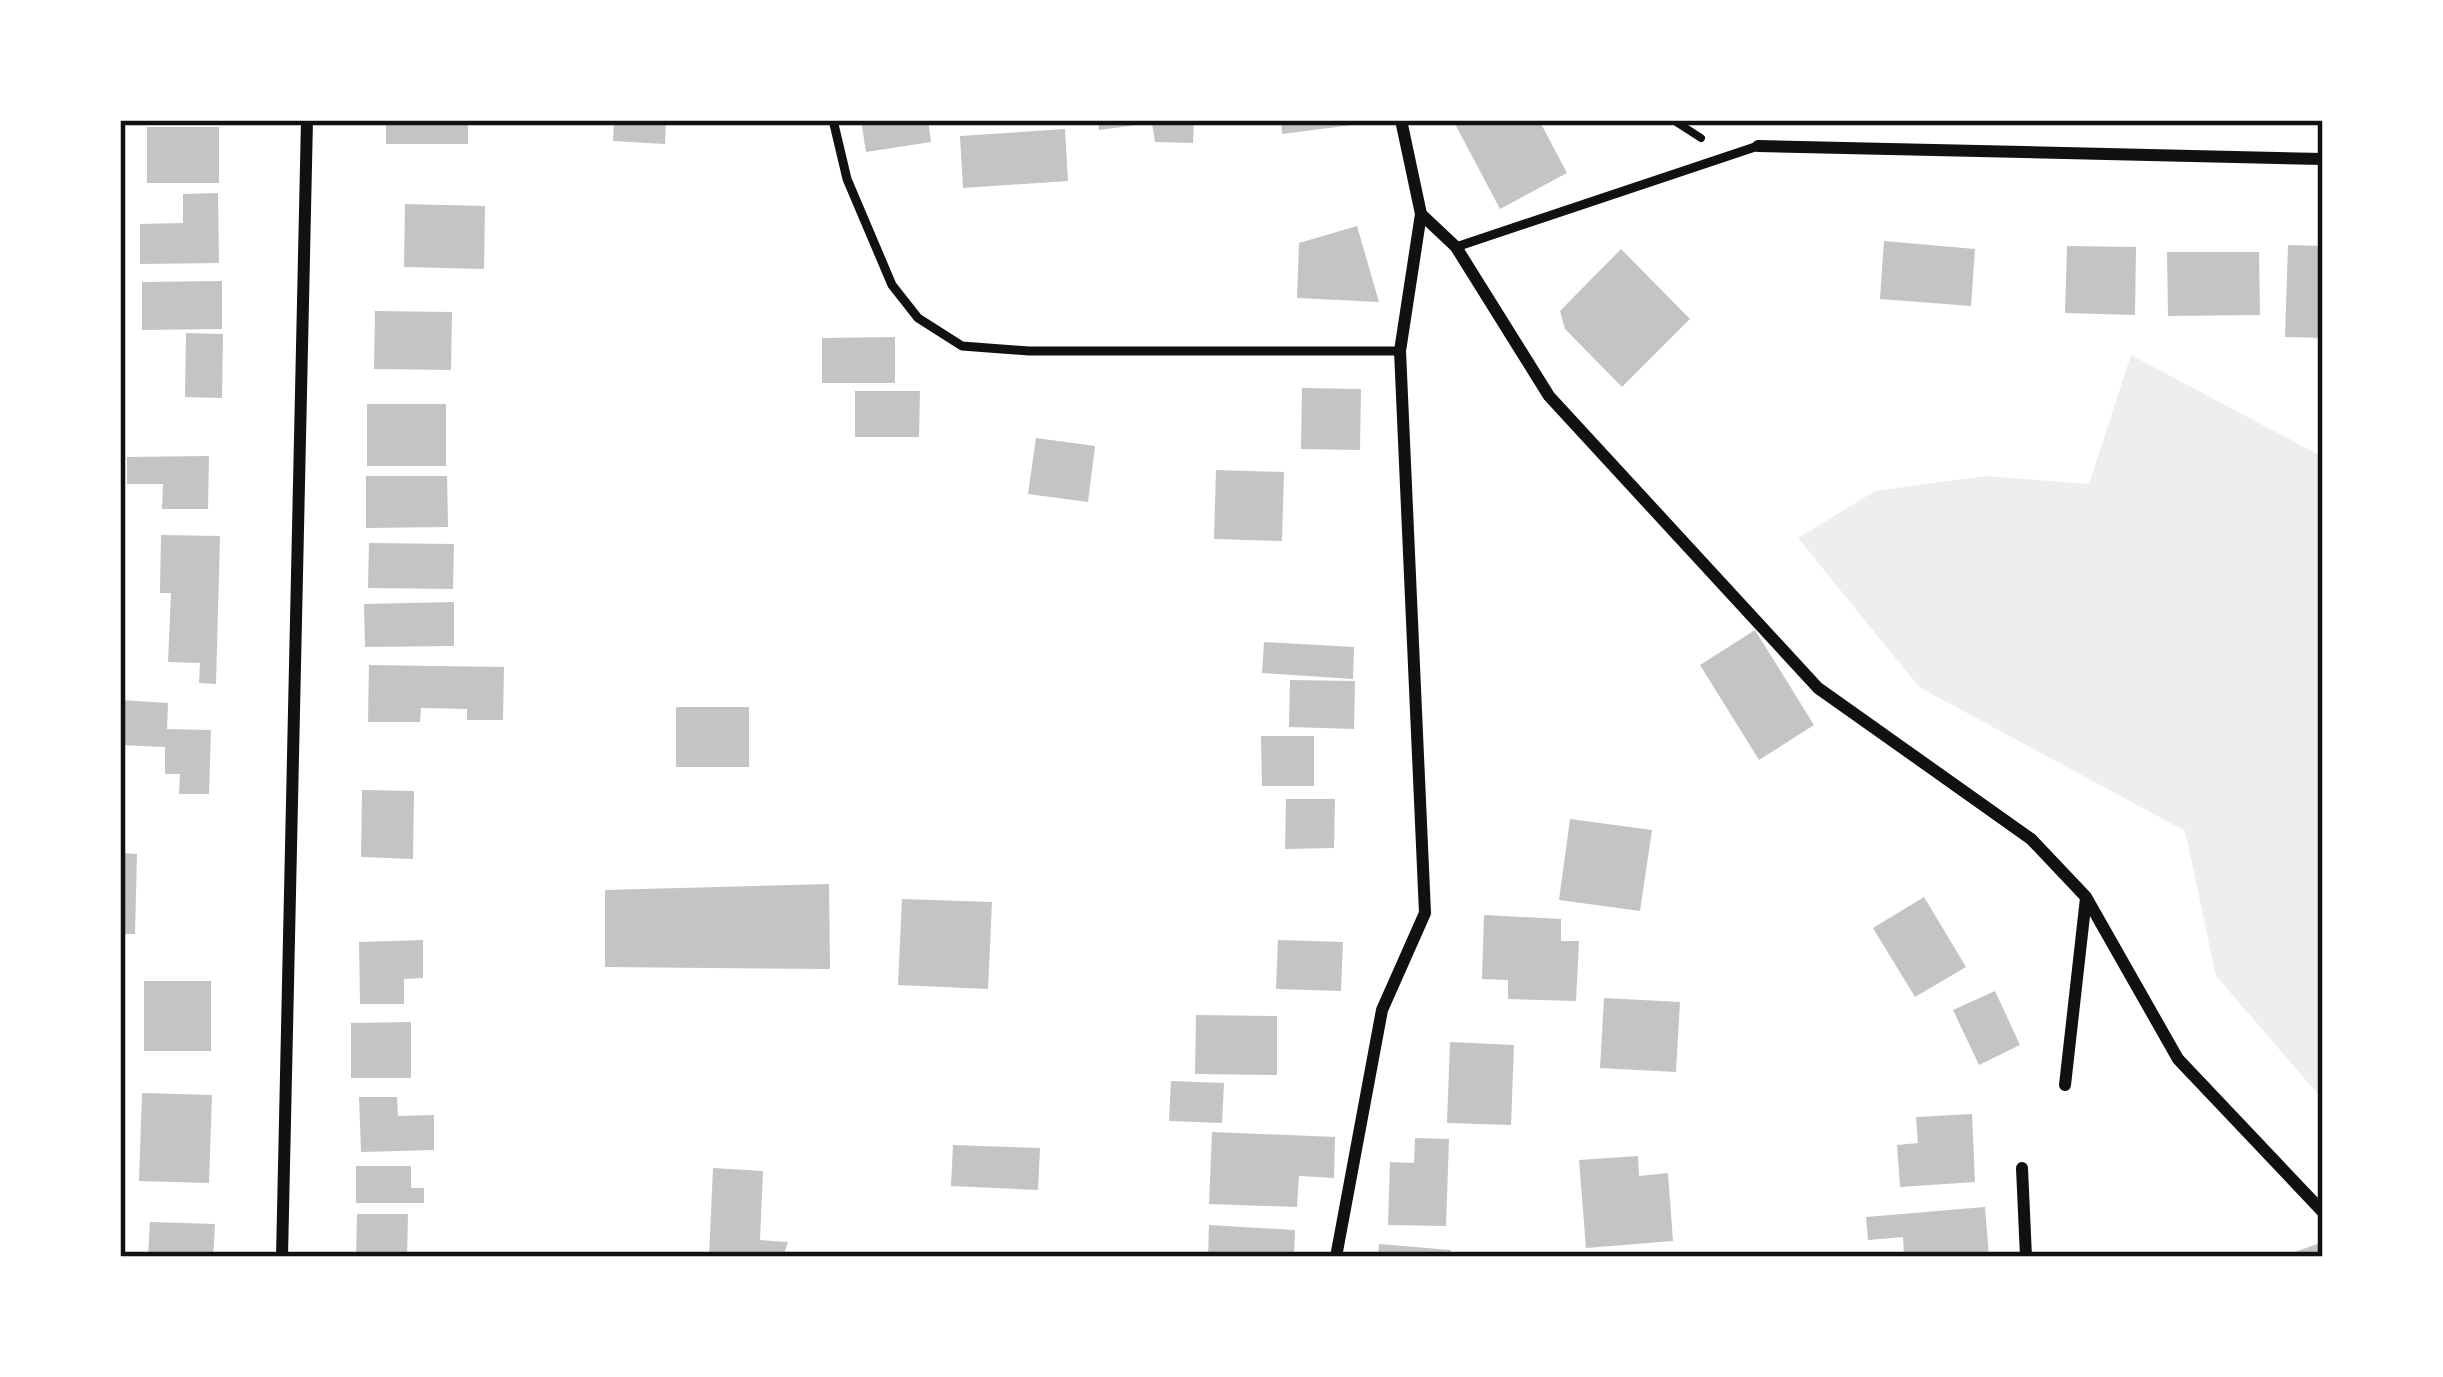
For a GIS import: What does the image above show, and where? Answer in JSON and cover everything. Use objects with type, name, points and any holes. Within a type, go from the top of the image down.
[{"type":"street","points":[[282,1257],[307,120]]},
{"type":"street","points":[[1336,1257],[1382,1010],[1425,913],[1400,351],[1420,214],[1402,120]]},
{"type":"street","points":[[1758,146],[2323,159]]},
{"type":"street","points":[[1420,214],[1456,247],[1549,396],[1818,688],[2030,839],[2086,897],[2178,1059],[2323,1212]]},
{"type":"street","points":[[2065,1085],[2086,897]]},
{"type":"street","points":[[2022,1168],[2026,1257]]},
{"type":"lane","points":[[833,120],[847,179],[892,285],[918,318],[962,346],[1029,351],[1400,351]]},
{"type":"lane","points":[[1456,247],[1758,146]]},
{"type":"shaded area","points":[[2131,355],[2323,457],[2323,1100],[2216,976],[2185,831],[1919,687],[1798,538],[1875,491],[1985,476],[2089,484]]},
{"type":"building","points":[[386,120],[468,120],[468,144],[386,144]]},
{"type":"building","points":[[614,120],[666,120],[665,144],[613,141]]},
{"type":"building","points":[[861,120],[928,120],[931,142],[866,152]]},
{"type":"building","points":[[1098,120],[1194,120],[1193,143],[1155,142],[1152,123],[1099,130]]},
{"type":"building","points":[[1281,120],[1352,120],[1352,125],[1282,134]]},
{"type":"building","points":[[1453,120],[1539,120],[1567,173],[1500,209]]},
{"type":"building","points":[[147,127],[219,127],[219,183],[147,183]]},
{"type":"building","points":[[1065,129],[1068,181],[963,188],[960,136]]},
{"type":"building","points":[[218,193],[219,263],[140,264],[140,224],[183,223],[183,194]]},
{"type":"building","points":[[405,204],[485,206],[484,269],[404,267]]},
{"type":"building","points":[[1357,226],[1379,302],[1297,298],[1299,243]]},
{"type":"building","points":[[1884,241],[1975,249],[1971,306],[1880,299]]},
{"type":"building","points":[[2288,245],[2323,246],[2323,338],[2285,337]]},
{"type":"building","points":[[2067,246],[2136,247],[2135,315],[2065,313]]},
{"type":"building","points":[[1621,249],[1690,319],[1622,387],[1565,329],[1560,311]]},
{"type":"building","points":[[2167,252],[2259,252],[2260,315],[2168,316]]},
{"type":"building","points":[[222,281],[222,329],[142,330],[142,282]]},
{"type":"building","points":[[375,311],[452,312],[451,370],[374,369]]},
{"type":"building","points":[[186,333],[223,334],[222,398],[185,397]]},
{"type":"building","points":[[895,337],[895,383],[822,383],[822,338]]},
{"type":"building","points":[[1302,388],[1361,389],[1360,450],[1301,449]]},
{"type":"building","points":[[855,391],[920,391],[919,437],[855,437]]},
{"type":"building","points":[[367,404],[446,404],[446,466],[367,466]]},
{"type":"building","points":[[1036,438],[1095,446],[1088,502],[1028,494]]},
{"type":"building","points":[[209,456],[208,509],[162,509],[163,484],[127,484],[127,457]]},
{"type":"building","points":[[1216,470],[1284,472],[1282,541],[1214,539]]},
{"type":"building","points":[[366,476],[447,476],[448,527],[366,528]]},
{"type":"building","points":[[161,535],[220,536],[216,684],[199,683],[200,663],[168,662],[171,593],[160,593]]},
{"type":"building","points":[[369,543],[454,544],[453,589],[368,588]]},
{"type":"building","points":[[454,602],[454,646],[365,647],[364,604]]},
{"type":"building","points":[[1755,630],[1814,725],[1759,760],[1700,665]]},
{"type":"building","points":[[1264,642],[1354,647],[1353,679],[1262,673]]},
{"type":"building","points":[[369,665],[504,667],[503,720],[467,720],[467,709],[421,708],[420,722],[368,722]]},
{"type":"building","points":[[1290,680],[1355,681],[1354,729],[1289,727]]},
{"type":"building","points":[[120,700],[168,703],[167,729],[211,730],[209,794],[179,794],[180,774],[165,774],[165,747],[120,745]]},
{"type":"building","points":[[676,707],[749,707],[749,767],[676,767]]},
{"type":"building","points":[[1261,736],[1314,736],[1314,786],[1262,786]]},
{"type":"building","points":[[362,790],[414,791],[413,859],[361,857]]},
{"type":"building","points":[[1286,799],[1335,799],[1334,848],[1285,849]]},
{"type":"building","points":[[1570,819],[1652,830],[1640,911],[1559,900]]},
{"type":"building","points":[[120,853],[137,854],[135,934],[120,934]]},
{"type":"building","points":[[829,884],[830,969],[605,967],[605,890]]},
{"type":"building","points":[[1924,897],[1966,967],[1915,997],[1873,928]]},
{"type":"building","points":[[902,899],[992,902],[988,989],[898,985]]},
{"type":"building","points":[[1484,915],[1561,919],[1561,941],[1579,941],[1576,1001],[1508,999],[1508,980],[1482,979]]},
{"type":"building","points":[[423,940],[423,978],[404,979],[404,1004],[360,1004],[359,942]]},
{"type":"building","points":[[1278,940],[1343,942],[1341,991],[1276,989]]},
{"type":"building","points":[[144,981],[211,981],[211,1051],[144,1051]]},
{"type":"building","points":[[1995,991],[2020,1045],[1979,1065],[1953,1010]]},
{"type":"building","points":[[1604,998],[1680,1002],[1676,1072],[1600,1068]]},
{"type":"building","points":[[1196,1015],[1277,1016],[1277,1075],[1195,1074]]},
{"type":"building","points":[[411,1022],[411,1078],[351,1078],[351,1023]]},
{"type":"building","points":[[1450,1042],[1514,1045],[1511,1125],[1447,1123]]},
{"type":"building","points":[[1171,1081],[1224,1083],[1222,1123],[1169,1121]]},
{"type":"building","points":[[142,1093],[212,1095],[209,1183],[139,1181]]},
{"type":"building","points":[[359,1097],[397,1097],[398,1116],[434,1115],[434,1150],[361,1152]]},
{"type":"building","points":[[1972,1114],[1975,1182],[1900,1187],[1897,1145],[1918,1143],[1916,1117]]},
{"type":"building","points":[[1212,1132],[1335,1137],[1334,1178],[1299,1176],[1297,1207],[1209,1204]]},
{"type":"building","points":[[1415,1138],[1449,1139],[1446,1226],[1388,1225],[1390,1162],[1414,1163]]},
{"type":"building","points":[[953,1145],[1040,1148],[1038,1190],[951,1186]]},
{"type":"building","points":[[1638,1156],[1639,1176],[1668,1173],[1673,1241],[1586,1248],[1579,1160]]},
{"type":"building","points":[[356,1166],[411,1166],[411,1188],[424,1188],[424,1203],[356,1203]]},
{"type":"building","points":[[713,1168],[763,1171],[760,1240],[788,1242],[783,1257],[709,1257]]},
{"type":"building","points":[[1985,1207],[1989,1257],[1904,1257],[1903,1237],[1868,1240],[1866,1217]]},
{"type":"building","points":[[357,1214],[408,1214],[407,1257],[356,1257]]},
{"type":"building","points":[[150,1222],[215,1224],[213,1257],[148,1257]]},
{"type":"building","points":[[1209,1225],[1295,1230],[1294,1257],[1208,1257]]},
{"type":"building","points":[[2323,1242],[2323,1257],[2283,1257],[2283,1256]]},
{"type":"building","points":[[1379,1244],[1451,1250],[1451,1257],[1378,1257]]}]
